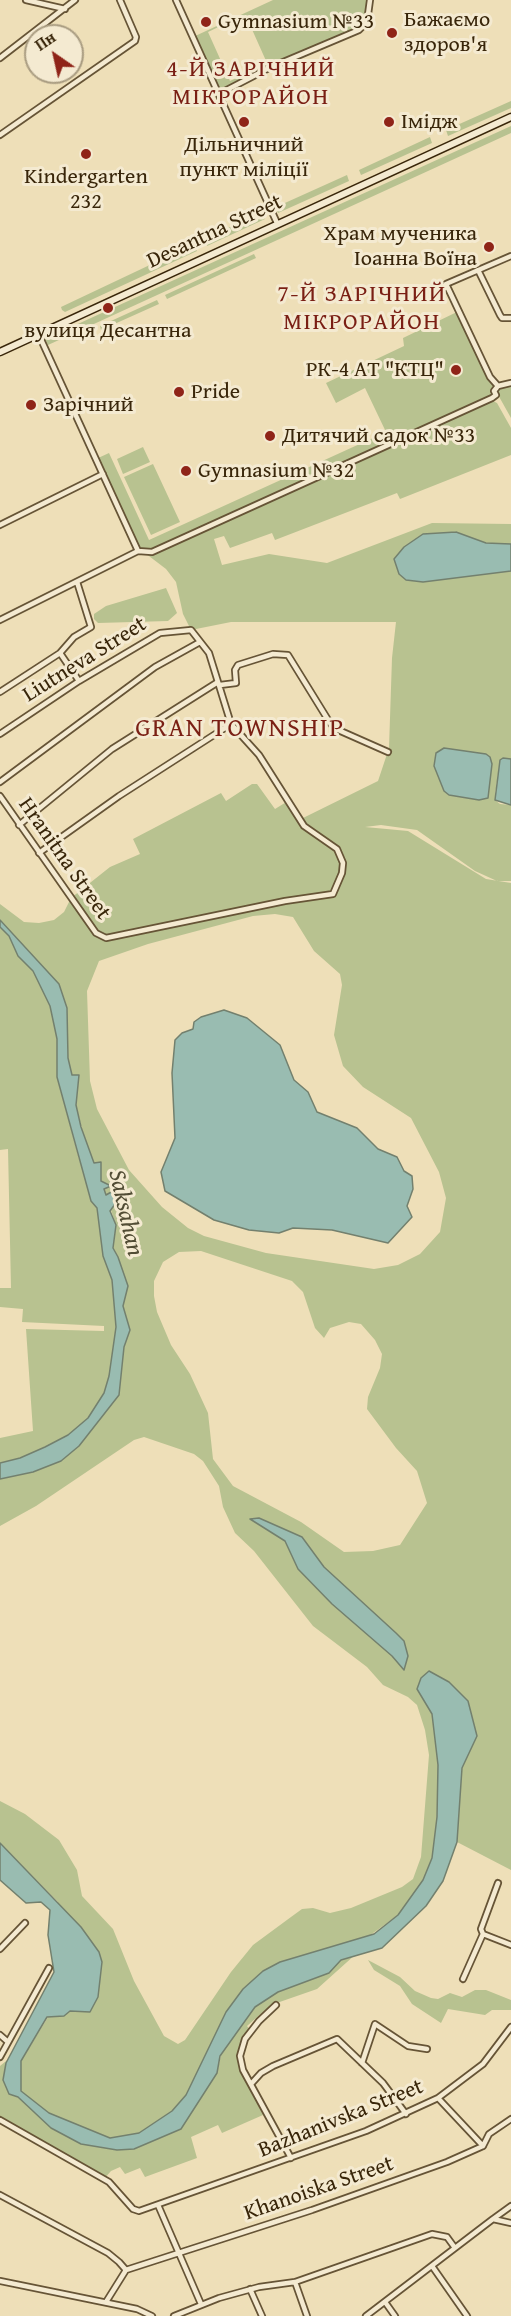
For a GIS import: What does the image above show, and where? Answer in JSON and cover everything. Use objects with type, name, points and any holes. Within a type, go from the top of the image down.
[{"type":"main road","name":"Desantna Street","points":[[0,352],[511,117]]},
{"type":"street","points":[[26,0],[65,9]]},
{"type":"street","points":[[0,58],[75,0]]},
{"type":"street","points":[[0,135],[131,44],[136,36],[120,0]]},
{"type":"street","points":[[176,0],[277,223]]},
{"type":"street","points":[[219,94],[269,68],[359,30],[367,22],[370,0]]},
{"type":"street","points":[[498,386],[490,377],[446,284],[511,256]]},
{"type":"street","points":[[478,270],[502,318],[511,318]]},
{"type":"street","points":[[38,333],[138,551]]},
{"type":"street","points":[[0,620],[138,551],[152,552],[492,398],[496,395],[494,391],[498,386],[511,383]]},
{"type":"street","points":[[0,525],[103,474]]},
{"type":"street","points":[[0,692],[60,653],[74,637],[91,627],[77,582]]},
{"type":"street","name":"Liutneva Street","points":[[0,734],[79,681],[160,633],[191,630],[200,642]]},
{"type":"street","points":[[0,782],[155,667],[200,642],[207,649],[231,724],[119,796],[39,853]]},
{"type":"street","points":[[60,653],[79,681]]},
{"type":"street","points":[[19,825],[75,777],[141,730],[219,683],[236,683],[235,670],[238,665],[273,654],[288,655],[336,729],[388,752]]},
{"type":"street","name":"Hranitna Street","points":[[0,796],[96,933],[104,937],[285,901],[333,894],[337,889],[343,862],[337,849],[304,826],[259,755],[231,724]]},
{"type":"street","points":[[463,1979],[483,1934],[481,1929],[498,1883]]},
{"type":"street","points":[[0,1949],[25,1923]]},
{"type":"street","points":[[483,1934],[511,1945]]},
{"type":"street","points":[[0,2057],[49,1968]]},
{"type":"street","points":[[276,2005],[259,2021],[242,2046],[241,2064],[291,2158]]},
{"type":"street","points":[[362,2063],[375,2024],[408,2046],[427,2049]]},
{"type":"street","name":"Bazhanivska Street","points":[[0,2120],[109,2182],[132,2210],[139,2211],[291,2158],[406,2114],[438,2098],[478,2068],[509,2036],[511,2027]]},
{"type":"street","points":[[0,2035],[8,2042]]},
{"type":"street","points":[[251,2084],[261,2073],[273,2066],[334,2039],[384,2083],[406,2114]]},
{"type":"street","points":[[438,2098],[483,2146]]},
{"type":"street","name":"Khanoiska Street","points":[[126,2270],[389,2183],[483,2146],[489,2134],[511,2119]]},
{"type":"street","points":[[0,2195],[108,2253],[126,2270],[106,2302]]},
{"type":"street","points":[[158,2205],[181,2253],[201,2304]]},
{"type":"street","points":[[366,2316],[511,2206]]},
{"type":"street","points":[[493,2219],[511,2223]]},
{"type":"street","points":[[174,2316],[201,2304],[250,2289],[295,2282],[432,2234],[447,2237],[456,2248]]},
{"type":"street","points":[[432,2266],[467,2316]]},
{"type":"street","points":[[0,2281],[137,2308],[152,2316]]},
{"type":"street","points":[[295,2282],[307,2316]]},
{"type":"street","points":[[250,2289],[262,2316]]},
{"type":"street","points":[[385,2302],[395,2316]]},
{"type":"green space","points":[[273,0],[370,0],[367,22],[359,30],[269,68],[219,94],[193,37]],"holes":[[[246,16],[267,63],[230,81],[208,32],[229,22],[238,24],[238,19]]]},
{"type":"green space","points":[[511,101],[511,108],[448,136],[446,130]]},
{"type":"green space","points":[[511,126],[511,133],[48,345],[45,339]]},
{"type":"green space","points":[[430,137],[432,143],[361,175],[359,170]]},
{"type":"green space","points":[[347,175],[349,181],[278,213],[276,207]]},
{"type":"green space","points":[[262,212],[265,219],[207,246],[204,239]]},
{"type":"green space","points":[[194,244],[197,251],[65,312],[62,310],[61,307],[173,254],[175,258],[185,253],[184,248]]},
{"type":"green space","points":[[254,254],[256,258],[167,299],[165,295]]},
{"type":"green space","points":[[157,300],[159,304],[101,330],[100,326]]},
{"type":"green space","points":[[459,311],[490,377],[498,386],[491,400],[497,403],[511,428],[511,455],[400,499],[397,493],[275,540],[272,533],[230,548],[224,536],[214,539],[222,565],[269,554],[327,563],[432,523],[511,524],[511,544],[504,546],[486,543],[456,532],[423,534],[399,574],[406,580],[423,582],[511,571],[511,759],[500,760],[495,800],[500,804],[511,805],[511,881],[499,881],[511,883],[511,1870],[457,1842],[462,1768],[477,1736],[417,1689],[432,1714],[438,1765],[437,1833],[432,1858],[423,1880],[398,1915],[369,1936],[366,1945],[317,1989],[271,2005],[247,2026],[250,2030],[238,2050],[239,2063],[263,2115],[222,2133],[218,2125],[191,2137],[197,2158],[145,2177],[140,2168],[125,2174],[120,2167],[111,2171],[104,2179],[0,2118],[0,2066],[11,2057],[6,2063],[3,2080],[9,2094],[18,2097],[51,2128],[65,2134],[90,2130],[49,2113],[21,2091],[21,2061],[58,2001],[58,1902],[0,1843],[0,1801],[25,1814],[59,1840],[77,1870],[82,1896],[113,1929],[134,1981],[164,2036],[178,2044],[185,2040],[231,1972],[253,1945],[302,1909],[313,1908],[330,1913],[351,1908],[402,1887],[413,1879],[421,1857],[429,1755],[425,1730],[417,1705],[408,1697],[383,1685],[367,1667],[313,1626],[254,1551],[235,1533],[223,1507],[219,1486],[203,1461],[194,1454],[144,1437],[134,1440],[36,1506],[0,1526],[0,1479],[33,1472],[61,1461],[79,1446],[119,1395],[124,1347],[130,1330],[123,1306],[128,1286],[113,1248],[116,1225],[104,1189],[110,1186],[101,1181],[101,1162],[94,1163],[87,1149],[76,1105],[79,1075],[72,1076],[68,1058],[67,1008],[59,984],[0,920],[0,904],[24,922],[39,923],[54,920],[64,912],[71,898],[110,867],[140,854],[133,839],[221,793],[226,801],[252,784],[257,784],[275,809],[288,801],[301,819],[378,781],[389,748],[392,658],[396,622],[231,622],[191,630],[183,614],[176,582],[166,569],[145,553],[138,551],[96,459],[109,453],[149,540],[386,432],[365,388],[336,403],[326,383],[404,346],[403,338]],"holes":[[[444,749],[486,754],[444,791],[434,766],[436,753]],[[381,825],[417,830],[475,871],[496,881],[486,879],[408,831],[365,827]],[[275,914],[293,917],[314,951],[340,974],[342,985],[334,1035],[343,1066],[363,1087],[411,1118],[439,1172],[446,1198],[440,1232],[420,1254],[398,1265],[374,1269],[266,1253],[204,1236],[188,1228],[162,1207],[129,1170],[97,1109],[90,1081],[87,991],[99,961],[148,944],[253,916]],[[201,1251],[292,1281],[303,1292],[315,1328],[324,1338],[330,1328],[349,1322],[361,1324],[375,1340],[382,1354],[380,1368],[368,1397],[367,1409],[396,1448],[417,1471],[427,1503],[400,1545],[373,1551],[344,1552],[301,1522],[233,1486],[213,1459],[208,1413],[190,1374],[171,1345],[157,1312],[154,1281],[163,1262],[179,1252]],[[259,1518],[302,1537],[324,1567],[404,1641],[408,1656],[404,1669],[298,1569],[285,1541]],[[209,2049],[221,2055],[217,2073],[210,2084],[201,2069]]]},
{"type":"green space","points":[[511,385],[511,418],[497,393],[499,389]]},
{"type":"green space","points":[[143,447],[150,462],[123,474],[117,459]]},
{"type":"green space","points":[[153,464],[180,522],[151,535],[124,477]]},
{"type":"green space","points":[[166,588],[177,613],[168,621],[98,623],[94,619],[94,614],[106,606]]},
{"type":"green space","points":[[0,927],[9,936],[18,956],[33,971],[50,1006],[57,1039],[57,1077],[79,1159],[97,1208],[103,1256],[112,1280],[116,1327],[109,1376],[104,1393],[88,1418],[68,1435],[45,1447],[20,1458],[0,1463],[0,1438],[33,1431],[26,1329],[104,1331],[104,1326],[22,1322],[23,1309],[0,1307],[0,1288],[11,1288],[8,1149],[0,1150]]},
{"type":"green space","points":[[368,1960],[400,1977],[415,1991],[431,1998],[438,1999],[450,1993],[462,1997],[475,1990],[486,1990],[511,2000],[511,2010],[492,2010],[485,2015],[448,2009],[441,2023],[412,2004],[400,1986],[374,1970]]},
{"type":"water","points":[[456,532],[486,543],[511,544],[511,571],[423,582],[406,580],[399,574],[394,559],[404,547],[423,534]]},
{"type":"water","points":[[444,748],[486,754],[490,757],[492,764],[488,798],[479,800],[449,795],[444,791],[434,766],[436,753]]},
{"type":"water","points":[[511,759],[511,805],[495,800],[500,760]]},
{"type":"water","points":[[0,920],[59,984],[67,1008],[68,1058],[72,1075],[79,1075],[76,1105],[81,1127],[94,1163],[101,1162],[101,1181],[111,1186],[104,1189],[106,1195],[113,1191],[118,1200],[110,1211],[116,1225],[113,1248],[128,1286],[123,1306],[130,1330],[124,1347],[119,1395],[79,1446],[61,1461],[33,1472],[0,1479],[0,1463],[20,1458],[45,1447],[68,1435],[88,1418],[104,1393],[109,1376],[116,1327],[112,1280],[103,1256],[97,1208],[91,1201],[57,1077],[57,1039],[50,1006],[33,971],[18,956],[9,936],[0,927]]},
{"type":"water","points":[[224,1010],[247,1018],[280,1045],[294,1080],[308,1092],[317,1112],[357,1128],[378,1149],[397,1157],[404,1171],[412,1176],[413,1189],[407,1206],[412,1217],[388,1243],[332,1230],[293,1228],[279,1233],[249,1230],[214,1220],[165,1191],[161,1172],[175,1138],[172,1073],[175,1040],[182,1033],[193,1029],[194,1022],[201,1017]]},
{"type":"water","points":[[259,1518],[302,1537],[324,1567],[404,1641],[408,1656],[404,1670],[392,1656],[332,1604],[298,1569],[285,1541],[250,1519]]},
{"type":"water","points":[[429,1671],[449,1682],[468,1701],[477,1736],[462,1768],[457,1842],[443,1881],[426,1906],[382,1948],[341,1960],[329,1973],[278,1992],[255,2007],[220,2056],[217,2073],[181,2129],[134,2149],[117,2150],[81,2144],[51,2128],[18,2097],[9,2094],[3,2080],[6,2063],[54,1972],[48,1935],[50,1910],[41,1902],[26,1903],[0,1880],[0,1843],[81,1927],[99,1952],[102,1962],[98,1997],[90,2012],[70,2011],[64,2016],[47,2017],[21,2061],[21,2091],[49,2113],[110,2138],[139,2133],[172,2111],[186,2095],[226,2012],[243,1989],[263,1971],[280,1962],[374,1934],[398,1915],[423,1880],[432,1858],[437,1817],[438,1765],[432,1714],[417,1689],[421,1678]]},
{"type":"place","name":"Gymnasium №33","points":[[206,22]]},
{"type":"place","name":"Бажаємо здоров'я","points":[[392,33]]},
{"type":"place","name":"Дільничний пункт міліції","points":[[244,122]]},
{"type":"place","name":"Імідж","points":[[389,122]]},
{"type":"place","name":"Kindergarten 232","points":[[86,154]]},
{"type":"place","name":"Храм мученика Іоанна Воїна","points":[[489,247]]},
{"type":"place","name":"вулиця Десантна","points":[[108,308]]},
{"type":"place","name":"РК-4 АТ \"КТЦ\"","points":[[456,370]]},
{"type":"place","name":"Pride","points":[[179,392]]},
{"type":"place","name":"Зарічний","points":[[31,405]]},
{"type":"place","name":"Дитячий садок №33","points":[[270,436]]},
{"type":"place","name":"Gymnasium №32","points":[[186,471]]},
{"type":"district","name":"4-Й ЗАРІЧНИЙ МІКРОРАЙОН","points":[[251,84]]},
{"type":"district","name":"7-Й ЗАРІЧНИЙ МІКРОРАЙОН","points":[[362,309]]},
{"type":"district","name":"GRAN TOWNSHIP","points":[[240,729]]},
{"type":"water label","name":"Saksahan","points":[[125,1213]]}]
